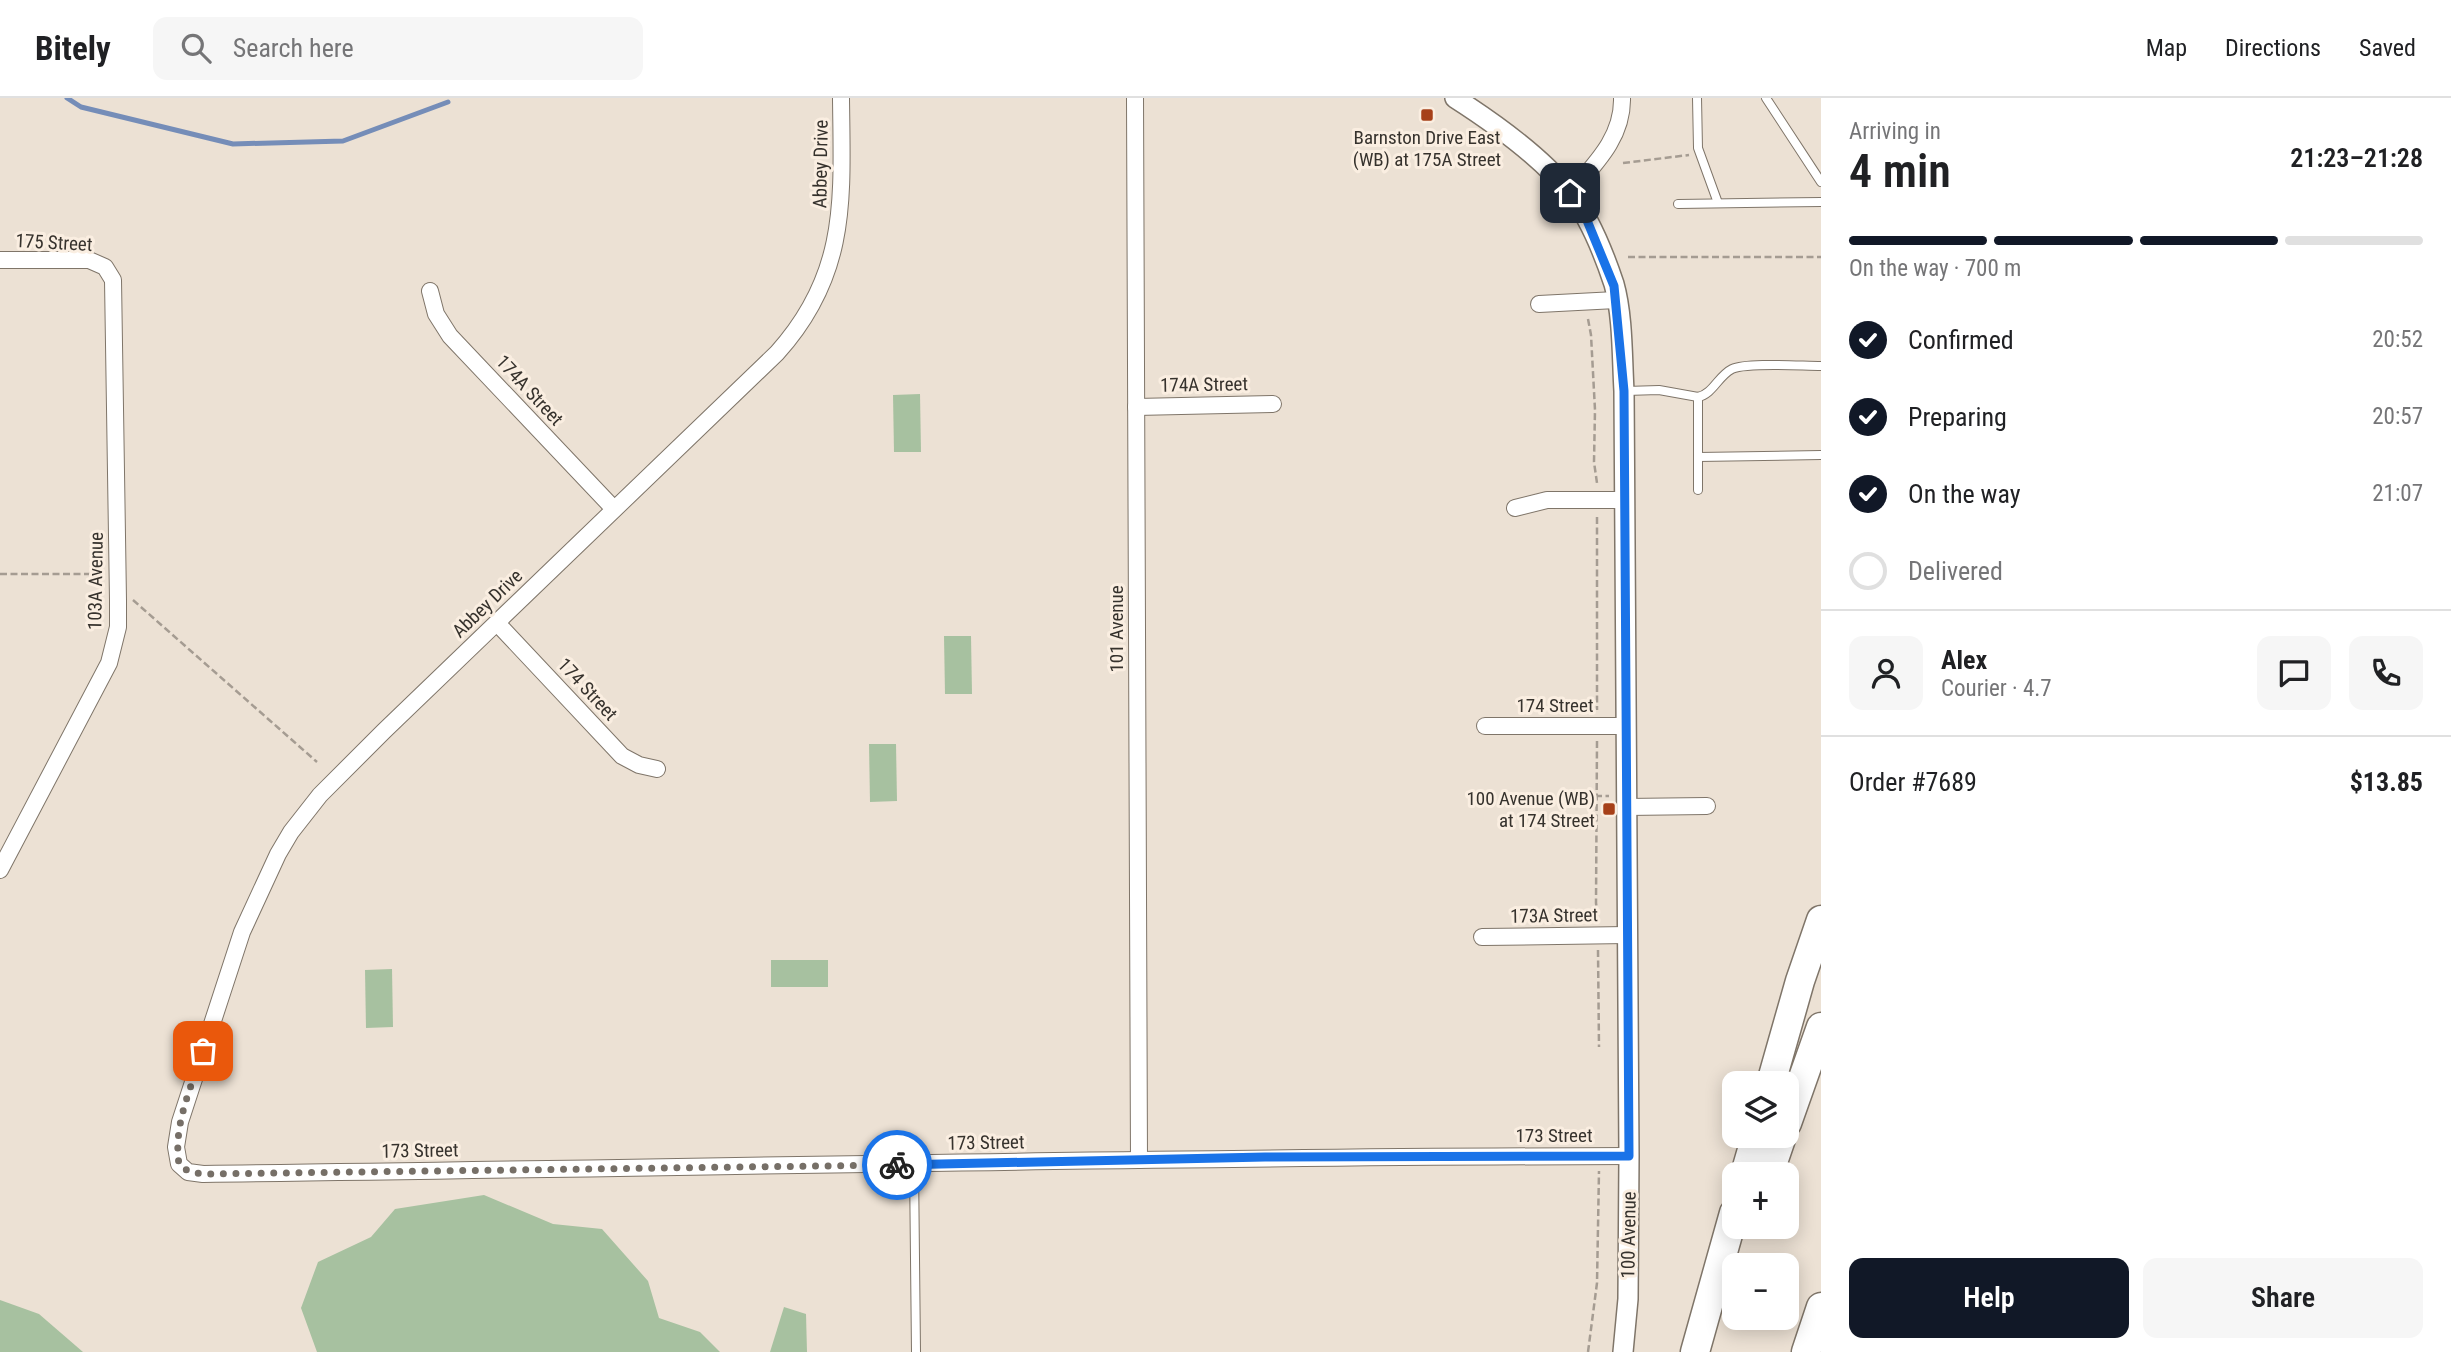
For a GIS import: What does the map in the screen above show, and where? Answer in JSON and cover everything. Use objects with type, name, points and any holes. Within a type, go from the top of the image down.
[{"type":"highway","points":[[1774,1071],[1821,920]]},
{"type":"highway","points":[[1799,1089],[1821,1027]]},
{"type":"highway","points":[[1695,1352],[1727,1239]]},
{"type":"highway","points":[[1705,1352],[1722,1305]]},
{"type":"highway","points":[[1806,1352],[1821,1307]]},
{"type":"street","name":"Abbey Drive","points":[[179,1164],[176,1147],[180,1122],[242,932],[291,832],[320,795],[777,353],[811,310],[833,254],[842,205],[841,98]]},
{"type":"street","name":"101 Avenue","points":[[1135,98],[1139,1160]]},
{"type":"street","name":"100 Avenue","points":[[1455,98],[1488,119],[1545,167],[1570,193],[1586,218],[1614,286],[1616,300],[1624,391],[1625,500],[1627,935],[1623,1156],[1628,1299],[1623,1352]]},
{"type":"street","points":[[1570,193],[1606,151],[1616,133],[1623,111],[1622,98]]},
{"type":"street","name":"175 Street","points":[[0,260],[89,260],[105,267]]},
{"type":"street","name":"103A Avenue","points":[[0,870],[109,663],[118,627],[113,280],[105,267]]},
{"type":"street","name":"174A Street","points":[[430,291],[436,314],[450,336],[614,509]]},
{"type":"street","points":[[1539,304],[1616,300]]},
{"type":"street","name":"174A Street","points":[[1136,407],[1273,404]]},
{"type":"street","points":[[1515,508],[1547,500],[1625,500]]},
{"type":"street","name":"174 Street","points":[[497,622],[622,756],[639,765],[657,769]]},
{"type":"street","name":"174 Street","points":[[1485,726],[1626,726]]},
{"type":"street","points":[[1626,807],[1707,806]]},
{"type":"street","name":"173A Street","points":[[1482,937],[1627,935]]},
{"type":"street","name":"173 Street","points":[[179,1164],[188,1171],[202,1174],[1265,1157],[1623,1156]]},
{"type":"lane","points":[[1697,98],[1700,154],[1718,203]]},
{"type":"lane","points":[[1766,98],[1821,182]]},
{"type":"lane","points":[[1678,204],[1821,202]]},
{"type":"lane","points":[[1624,391],[1659,390],[1698,397],[1708,392],[1726,373],[1742,366],[1821,366]]},
{"type":"lane","points":[[1698,397],[1698,490]]},
{"type":"lane","points":[[1698,457],[1821,455]]},
{"type":"lane","points":[[914,1164],[916,1352]]},
{"type":"path","points":[[1623,163],[1700,154]]},
{"type":"path","points":[[1628,257],[1821,257]]},
{"type":"path","points":[[1583,302],[1591,335],[1595,410],[1594,462],[1597,476]]},
{"type":"path","points":[[1597,512],[1597,715]]},
{"type":"path","points":[[0,574],[97,574]]},
{"type":"path","points":[[132,600],[317,762]]},
{"type":"path","points":[[1597,751],[1595,796],[1598,913]]},
{"type":"path","points":[[1595,796],[1609,796]]},
{"type":"path","points":[[1598,946],[1599,1047]]},
{"type":"path","points":[[1588,1352],[1597,1283],[1598,1171],[1623,1156]]},
{"type":"green space","points":[[920,394],[921,452],[894,452],[893,395]]},
{"type":"green space","points":[[944,636],[971,636],[972,694],[945,694]]},
{"type":"green space","points":[[869,744],[896,744],[897,801],[870,802]]},
{"type":"green space","points":[[771,960],[828,960],[828,987],[771,987]]},
{"type":"green space","points":[[392,969],[393,1027],[366,1028],[365,970]]},
{"type":"green space","points":[[484,1195],[553,1224],[602,1229],[648,1281],[659,1318],[700,1332],[720,1352],[317,1352],[301,1308],[318,1262],[371,1237],[395,1209]]},
{"type":"green space","points":[[0,1300],[39,1314],[83,1352],[0,1352]]},
{"type":"green space","points":[[784,1307],[806,1314],[807,1352],[770,1352]]},
{"type":"waterway","points":[[67,98],[81,107],[233,144],[343,141],[448,102]]},
{"type":"way so far","points":[[203,1051],[180,1122],[176,1147],[179,1164],[188,1171],[202,1174],[897,1165]]},
{"type":"place","name":"Barnston Drive East (WB) at 175A Street","points":[[1427,115]]},
{"type":"place","name":"100 Avenue (WB) at 174 Street","points":[[1609,809]]},
{"type":"route","points":[[897,1165],[1265,1157],[1629,1156],[1624,391],[1614,286],[1586,218],[1570,193]]}]
